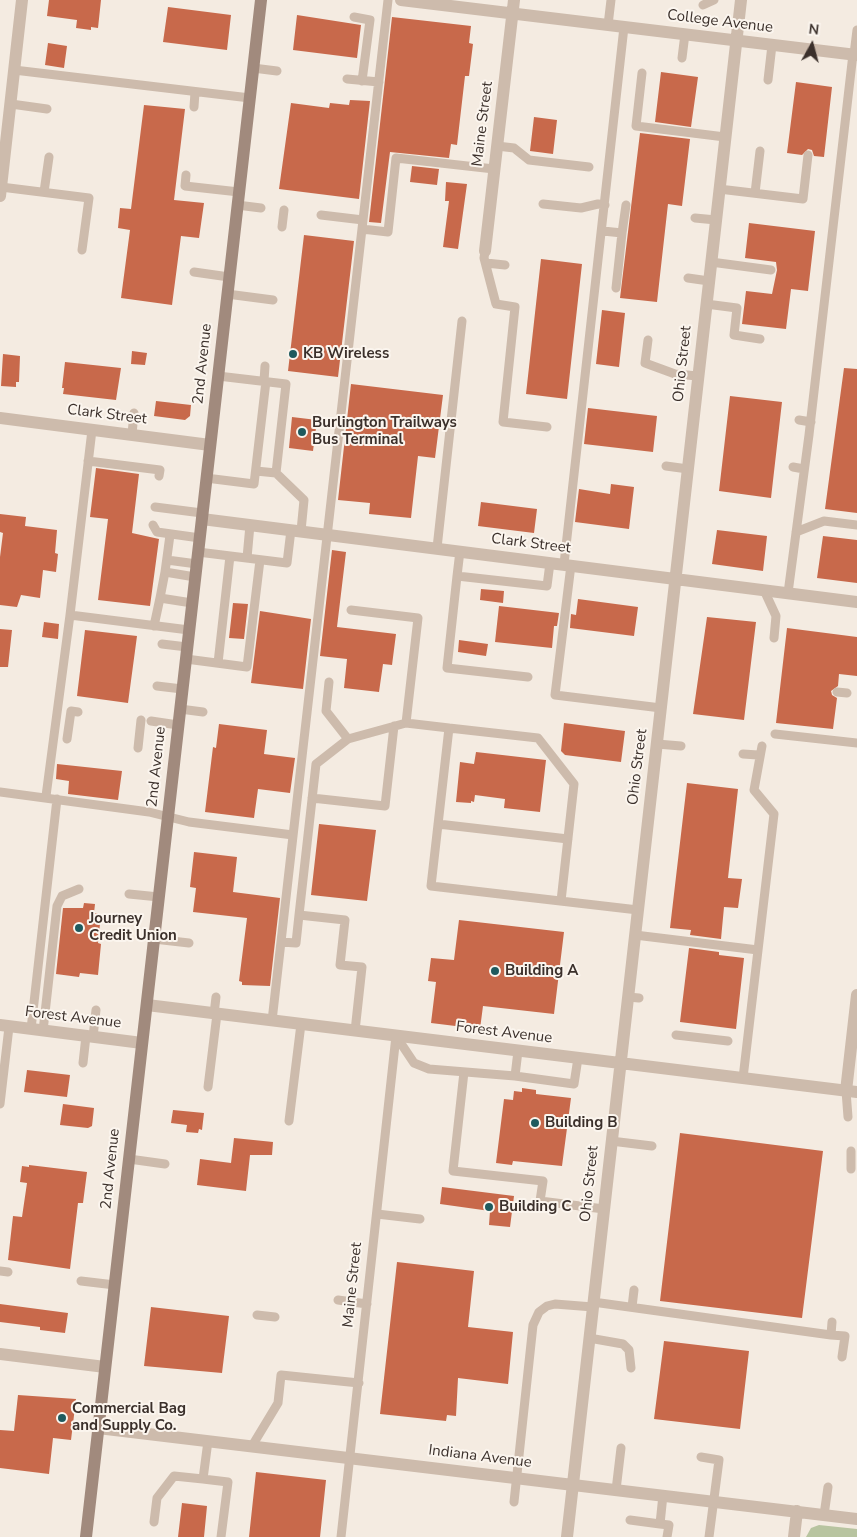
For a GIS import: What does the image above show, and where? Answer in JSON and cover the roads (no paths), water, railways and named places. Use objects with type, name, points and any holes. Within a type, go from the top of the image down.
[{"type":"main road","name":"2nd Avenue","points":[[86,1537],[261,0]]},
{"type":"street","points":[[0,191],[22,0]]},
{"type":"street","name":"College Avenue","points":[[401,0],[855,54]]},
{"type":"street","name":"Maine Street","points":[[485,257],[514,0]]},
{"type":"street","name":"Ohio Street","points":[[567,1537],[620,1063],[634,997],[635,934],[740,0]]},
{"type":"street","name":"Clark Street","points":[[0,418],[210,445]]},
{"type":"street","name":"Clark Street","points":[[202,516],[250,524],[857,602]]},
{"type":"street","points":[[851,1091],[857,995]]},
{"type":"street","name":"Forest Avenue","points":[[146,1006],[851,1091]]},
{"type":"street","name":"Forest Avenue","points":[[5,1026],[142,1043]]},
{"type":"street","points":[[0,1354],[105,1367]]},
{"type":"street","name":"Indiana Avenue","points":[[98,1428],[857,1519]]},
{"type":"street","points":[[794,1537],[797,1511]]},
{"type":"lane","points":[[272,1021],[293,835],[302,724],[351,346],[362,224],[388,0]]},
{"type":"lane","points":[[608,25],[611,0]]},
{"type":"lane","points":[[703,5],[714,0]]},
{"type":"lane","points":[[354,17],[370,20],[362,81]]},
{"type":"lane","points":[[624,27],[555,695],[661,708]]},
{"type":"lane","points":[[788,593],[811,422],[857,30]]},
{"type":"lane","points":[[682,58],[685,34]]},
{"type":"lane","points":[[768,80],[772,45]]},
{"type":"lane","points":[[253,68],[278,71]]},
{"type":"lane","points":[[14,70],[124,83],[199,89],[250,98]]},
{"type":"lane","points":[[124,83],[125,72]]},
{"type":"lane","points":[[642,73],[636,126],[725,137]]},
{"type":"lane","points":[[347,79],[379,82]]},
{"type":"lane","points":[[194,107],[199,89]]},
{"type":"lane","points":[[10,104],[47,109]]},
{"type":"lane","points":[[497,146],[514,148],[529,160],[589,167]]},
{"type":"lane","points":[[755,194],[760,151]]},
{"type":"lane","points":[[719,189],[803,199],[808,155]]},
{"type":"lane","points":[[44,192],[49,157]]},
{"type":"lane","points":[[321,215],[388,232],[396,158],[494,169]]},
{"type":"lane","points":[[186,175],[184,186],[238,198],[261,208]]},
{"type":"lane","points":[[0,191],[44,192],[89,198],[82,250]]},
{"type":"lane","points":[[543,204],[581,208],[598,204],[606,205]]},
{"type":"lane","points":[[616,288],[626,206]]},
{"type":"lane","points":[[282,227],[284,210]]},
{"type":"lane","points":[[695,218],[716,220]]},
{"type":"lane","points":[[603,231],[622,233]]},
{"type":"lane","points":[[485,257],[505,265]]},
{"type":"lane","points":[[485,257],[496,304],[515,307],[503,422],[547,427]]},
{"type":"lane","points":[[711,262],[771,270]]},
{"type":"lane","points":[[194,272],[229,277]]},
{"type":"lane","points":[[688,278],[709,281]]},
{"type":"lane","points":[[227,294],[273,300]]},
{"type":"lane","points":[[706,304],[737,308],[734,336],[760,339]]},
{"type":"lane","points":[[437,548],[462,322]]},
{"type":"lane","points":[[648,340],[646,363],[674,374],[698,376]]},
{"type":"lane","points":[[206,478],[254,484],[265,366]]},
{"type":"lane","points":[[218,376],[286,384],[276,473]]},
{"type":"lane","points":[[132,434],[134,413]]},
{"type":"lane","points":[[799,420],[811,422]]},
{"type":"lane","points":[[46,796],[92,430]]},
{"type":"lane","points":[[88,460],[160,470],[159,476]]},
{"type":"lane","points":[[666,466],[688,469]]},
{"type":"lane","points":[[793,467],[804,469]]},
{"type":"lane","points":[[167,560],[230,556],[287,563],[304,500],[276,473],[256,470]]},
{"type":"lane","points":[[155,507],[202,516]]},
{"type":"lane","points":[[796,532],[824,521],[857,526]]},
{"type":"lane","points":[[246,558],[250,524]]},
{"type":"lane","points":[[153,525],[157,532],[200,538]]},
{"type":"lane","points":[[154,626],[165,572],[170,534]]},
{"type":"lane","points":[[460,551],[447,668],[528,677]]},
{"type":"lane","points":[[218,663],[230,556]]},
{"type":"lane","points":[[162,644],[218,663],[247,667],[260,560]]},
{"type":"lane","points":[[457,576],[547,586],[550,563]]},
{"type":"lane","points":[[165,572],[195,577]]},
{"type":"lane","points":[[764,590],[776,616],[774,638]]},
{"type":"lane","points":[[160,598],[192,604]]},
{"type":"lane","points":[[351,610],[418,618],[406,723]]},
{"type":"lane","points":[[70,615],[189,630]]},
{"type":"lane","points":[[329,682],[326,711],[348,739]]},
{"type":"lane","points":[[157,686],[182,689]]},
{"type":"lane","points":[[837,692],[847,693]]},
{"type":"lane","points":[[180,709],[203,712]]},
{"type":"lane","points":[[52,749],[69,739],[71,711],[78,712]]},
{"type":"lane","points":[[138,748],[146,720],[178,725]]},
{"type":"lane","points":[[281,942],[296,943],[316,764],[348,739],[406,723],[538,738],[574,784],[561,901]]},
{"type":"lane","points":[[312,798],[385,806],[394,726]]},
{"type":"lane","points":[[449,728],[431,886],[638,910]]},
{"type":"lane","points":[[775,734],[857,744]]},
{"type":"lane","points":[[657,744],[681,746]]},
{"type":"lane","points":[[743,754],[760,751],[761,769],[754,790],[774,814],[743,1078]]},
{"type":"lane","points":[[0,792],[46,796],[149,812],[168,817],[293,835]]},
{"type":"lane","points":[[37,1030],[57,799]]},
{"type":"lane","points":[[438,824],[568,839]]},
{"type":"lane","points":[[37,1030],[57,906],[62,896],[80,888]]},
{"type":"lane","points":[[129,894],[159,898]]},
{"type":"lane","points":[[299,915],[345,920],[340,965],[362,968],[355,1031]]},
{"type":"lane","points":[[635,934],[758,950]]},
{"type":"lane","points":[[154,939],[188,943]]},
{"type":"lane","points":[[208,1086],[216,1014],[216,996]]},
{"type":"lane","points":[[83,1063],[96,1010]]},
{"type":"lane","points":[[289,1121],[301,1024]]},
{"type":"lane","points":[[0,1104],[5,1026]]},
{"type":"lane","points":[[676,1035],[728,1040]]},
{"type":"lane","points":[[396,1036],[414,1063],[429,1068],[574,1084],[578,1058]]},
{"type":"lane","name":"Maine Street","points":[[341,1537],[396,1036]]},
{"type":"lane","points":[[515,1076],[518,1050]]},
{"type":"lane","points":[[464,1072],[453,1172],[543,1181],[540,1202],[604,1208]]},
{"type":"lane","points":[[848,1117],[851,1091]]},
{"type":"lane","points":[[611,1141],[652,1146]]},
{"type":"lane","points":[[851,1152],[851,1169]]},
{"type":"lane","points":[[129,1159],[165,1164]]},
{"type":"lane","points":[[377,1214],[420,1219]]},
{"type":"lane","points":[[81,1281],[115,1284]]},
{"type":"lane","points":[[632,1307],[634,1290]]},
{"type":"lane","points":[[338,1300],[367,1304]]},
{"type":"lane","points":[[514,1502],[533,1325],[539,1312],[546,1306],[555,1304],[632,1307],[698,1315],[723,1321],[845,1336],[842,1357]]},
{"type":"lane","points":[[256,1315],[275,1317]]},
{"type":"lane","points":[[831,1335],[832,1322]]},
{"type":"lane","points":[[589,1338],[623,1344],[629,1350],[631,1368]]},
{"type":"lane","points":[[252,1446],[278,1403],[281,1375],[358,1383]]},
{"type":"lane","points":[[203,1479],[208,1441]]},
{"type":"lane","points":[[616,1490],[621,1448]]},
{"type":"lane","points":[[701,1458],[718,1460],[709,1537]]},
{"type":"lane","points":[[154,1522],[157,1498],[174,1476],[228,1482],[221,1537]]},
{"type":"lane","points":[[824,1515],[828,1487]]},
{"type":"lane","points":[[660,1524],[663,1495]]},
{"type":"lane","points":[[630,1520],[669,1525],[667,1537]]},
{"type":"place","name":"KB Wireless","points":[[293,354]]},
{"type":"place","name":"Burlington Trailways Bus Terminal","points":[[302,432]]},
{"type":"place","name":"Journey Credit Union","points":[[79,928]]},
{"type":"place","name":"Building A","points":[[495,971]]},
{"type":"place","name":"Building B","points":[[535,1123]]},
{"type":"place","name":"Building C","points":[[489,1207]]},
{"type":"place","name":"Commercial Bag and Supply Co.","points":[[62,1418]]}]
